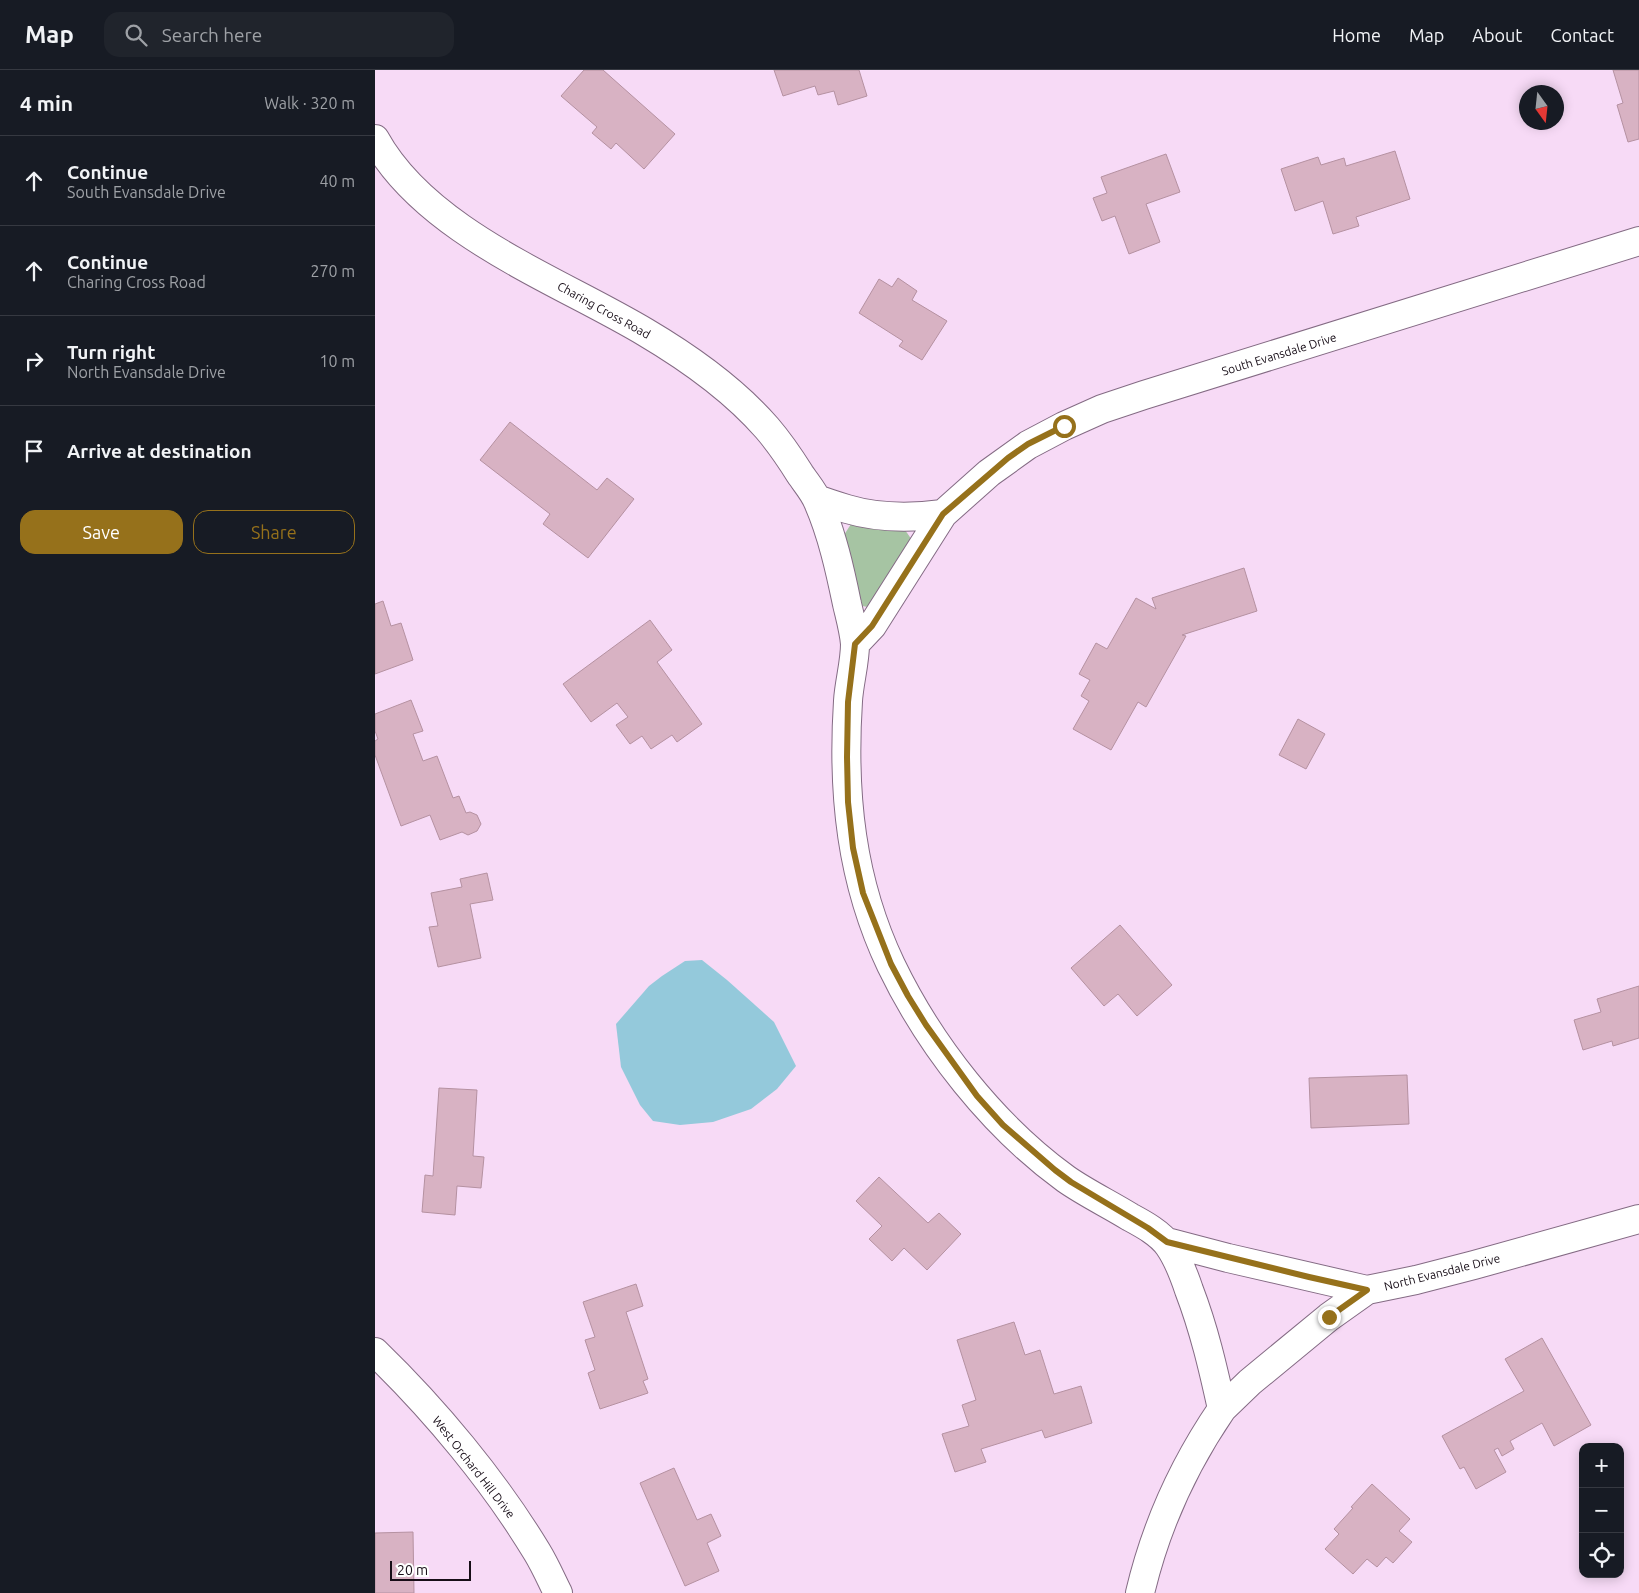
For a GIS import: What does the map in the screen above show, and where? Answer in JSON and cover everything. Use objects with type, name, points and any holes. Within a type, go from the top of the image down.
[{"type":"street","name":"Charing Cross Road","points":[[375,139],[383,153],[435,209],[478,239],[573,294],[642,330],[703,370],[751,411],[781,446],[817,499],[830,535],[855,644],[848,702],[848,802],[853,848],[863,893],[880,939],[899,980],[921,1018],[977,1096],[1003,1125],[1071,1182],[1148,1228],[1167,1242],[1367,1290]]},
{"type":"street","name":"South Evansdale Drive","points":[[943,514],[989,473],[1028,444],[1102,409],[1639,241]]},
{"type":"street","points":[[817,499],[848,510],[880,515],[914,517],[943,514]]},
{"type":"street","points":[[855,644],[872,626],[943,514]]},
{"type":"street","name":"North Evansdale Drive","points":[[1222,1408],[1250,1382],[1329,1317],[1367,1290],[1474,1265],[1639,1218]]},
{"type":"street","name":"Charing Cross Road","points":[[1167,1242],[1182,1270],[1206,1338],[1222,1408]]},
{"type":"street","name":"West Orchard Hill Drive","points":[[375,1352],[433,1413],[471,1459],[537,1552],[558,1593]]},
{"type":"street","points":[[1140,1593],[1151,1550],[1163,1516],[1181,1476],[1201,1439],[1222,1408]]},
{"type":"green space","points":[[851,524],[905,530],[912,540],[872,605],[868,607],[862,606],[860,602],[844,535]]},
{"type":"water","points":[[702,960],[774,1022],[796,1066],[777,1089],[751,1109],[713,1122],[680,1125],[653,1121],[640,1105],[621,1067],[616,1024],[649,986],[662,976],[685,961]]},
{"type":"building","points":[[584,70],[603,70],[675,134],[644,169],[616,143],[611,149],[592,133],[597,127],[561,96]]},
{"type":"building","points":[[774,70],[859,70],[867,96],[838,105],[834,91],[818,95],[815,86],[783,96]]},
{"type":"building","points":[[1613,70],[1639,70],[1639,139],[1628,142],[1617,105],[1623,103]]},
{"type":"building","points":[[1395,151],[1410,199],[1356,217],[1359,226],[1333,234],[1323,201],[1295,211],[1281,169],[1318,157],[1321,165],[1344,158],[1346,166]]},
{"type":"building","points":[[1166,154],[1180,192],[1146,204],[1160,242],[1129,254],[1115,216],[1102,221],[1093,198],[1107,193],[1101,177]]},
{"type":"building","points":[[898,278],[917,291],[912,300],[947,321],[922,360],[899,346],[903,341],[859,313],[879,279],[892,287]]},
{"type":"building","points":[[510,422],[597,490],[607,478],[634,499],[588,558],[543,524],[550,514],[480,460]]},
{"type":"building","points":[[1244,568],[1257,611],[1182,635],[1186,636],[1146,707],[1138,702],[1111,750],[1073,729],[1089,701],[1081,696],[1090,680],[1079,674],[1096,643],[1107,649],[1136,598],[1156,609],[1152,598]]},
{"type":"building","points":[[383,601],[391,626],[401,623],[413,660],[375,674],[375,604]]},
{"type":"building","points":[[650,620],[672,650],[657,662],[702,724],[677,742],[672,735],[651,749],[642,736],[630,744],[616,725],[628,717],[617,703],[591,722],[563,684]]},
{"type":"building","points":[[411,700],[423,731],[413,734],[423,761],[437,756],[453,798],[459,796],[466,813],[470,812],[477,815],[481,824],[477,831],[468,835],[462,832],[440,840],[430,815],[401,826],[375,755],[375,741],[378,739],[375,731],[375,714]]},
{"type":"building","points":[[1298,719],[1325,734],[1306,769],[1279,755]]},
{"type":"building","points":[[487,873],[493,900],[470,904],[481,958],[438,967],[429,927],[438,926],[431,893],[462,887],[460,879]]},
{"type":"building","points":[[1120,925],[1172,985],[1137,1016],[1118,994],[1104,1006],[1071,968]]},
{"type":"building","points":[[1639,986],[1639,1038],[1613,1046],[1612,1041],[1583,1050],[1574,1020],[1601,1012],[1597,999]]},
{"type":"building","points":[[1407,1075],[1409,1124],[1311,1128],[1309,1078]]},
{"type":"building","points":[[439,1088],[477,1090],[473,1156],[484,1157],[481,1188],[457,1186],[455,1215],[422,1212],[425,1175],[433,1176]]},
{"type":"building","points":[[879,1177],[928,1223],[939,1213],[961,1234],[927,1270],[904,1248],[892,1261],[869,1239],[882,1226],[856,1201]]},
{"type":"building","points":[[636,1284],[643,1306],[626,1312],[648,1379],[643,1381],[648,1393],[600,1409],[588,1373],[595,1370],[585,1340],[595,1337],[583,1302]]},
{"type":"building","points":[[1014,1322],[1025,1355],[1040,1350],[1054,1394],[1081,1386],[1092,1423],[1045,1438],[1042,1430],[981,1449],[986,1462],[955,1472],[942,1434],[969,1426],[962,1405],[976,1400],[957,1340]]},
{"type":"building","points":[[1542,1338],[1591,1425],[1554,1446],[1542,1423],[1510,1441],[1514,1449],[1502,1456],[1498,1448],[1494,1450],[1506,1472],[1476,1489],[1464,1467],[1460,1469],[1442,1436],[1524,1391],[1505,1359]]},
{"type":"building","points":[[674,1468],[697,1520],[711,1514],[721,1536],[707,1543],[719,1571],[685,1586],[640,1483]]},
{"type":"building","points":[[1372,1484],[1410,1519],[1399,1531],[1412,1542],[1393,1563],[1386,1557],[1377,1567],[1367,1559],[1353,1574],[1325,1549],[1339,1534],[1334,1529]]},
{"type":"building","points":[[413,1532],[414,1593],[375,1593],[375,1533]]},
{"type":"route","points":[[1064,426],[1028,444],[1008,458],[943,514],[872,626],[855,644],[848,702],[848,802],[853,848],[863,893],[891,964],[908,996],[950,1060],[977,1096],[1003,1125],[1071,1182],[1148,1228],[1167,1242],[1367,1290],[1329,1317]]}]
